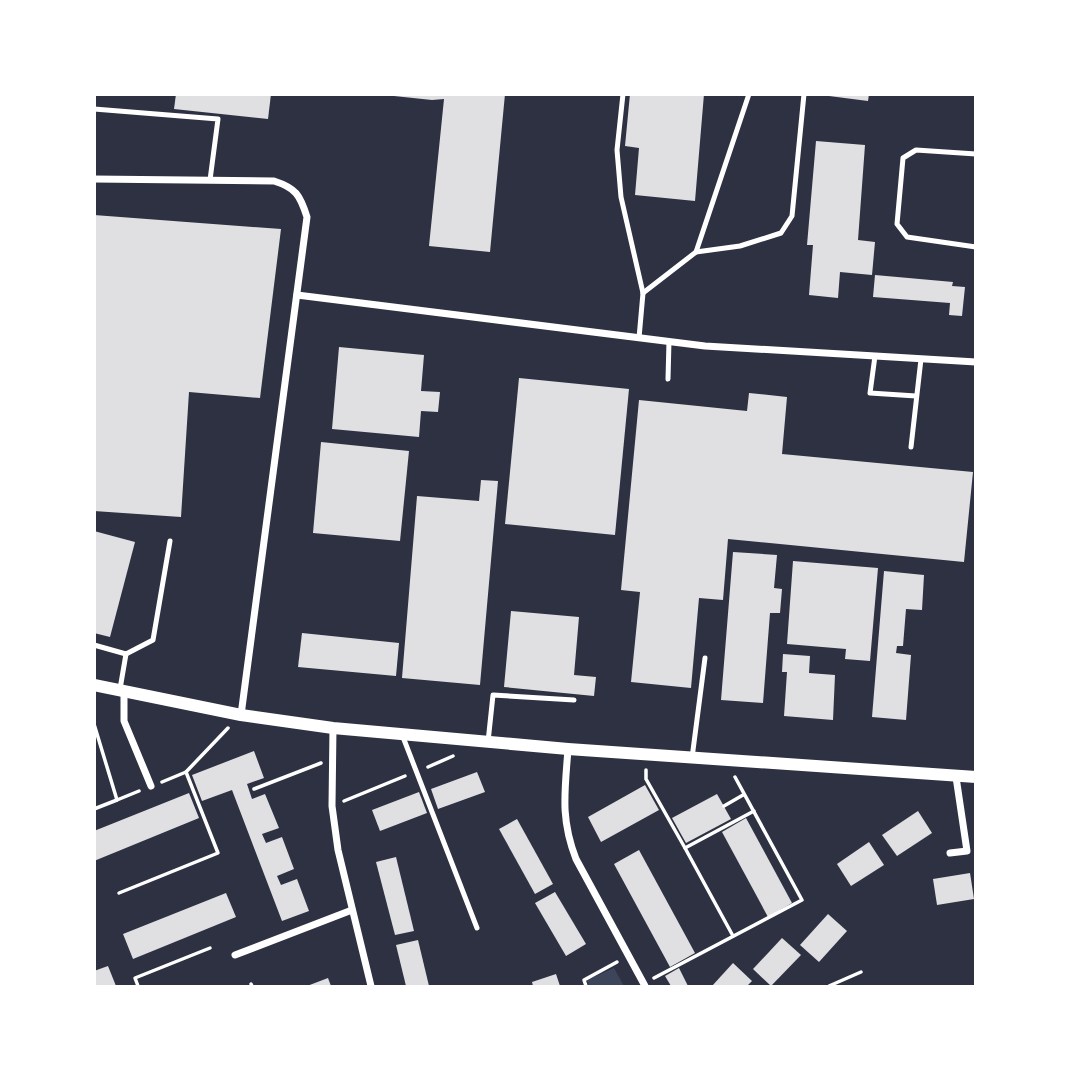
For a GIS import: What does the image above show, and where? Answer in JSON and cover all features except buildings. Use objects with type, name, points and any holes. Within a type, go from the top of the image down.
[{"type":"street","points":[[94,179],[274,181],[287,186],[300,197],[307,216],[241,715]]},
{"type":"street","points":[[297,295],[705,346],[975,362]]},
{"type":"street","points":[[94,685],[241,715],[333,728],[568,749],[975,777]]},
{"type":"street","points":[[122,692],[124,721],[151,786]]},
{"type":"street","points":[[333,728],[332,806],[338,850],[371,986]]},
{"type":"street","points":[[568,749],[564,811],[568,837],[576,859],[644,985]]},
{"type":"street","points":[[950,853],[967,851],[956,777]]},
{"type":"street","points":[[235,955],[352,910]]},
{"type":"lane","points":[[623,94],[617,150],[621,197],[643,293],[639,338]]},
{"type":"lane","points":[[695,252],[748,94]]},
{"type":"lane","points":[[643,293],[695,252],[740,246],[780,233],[792,216],[804,94]]},
{"type":"lane","points":[[94,109],[218,119],[210,180]]},
{"type":"lane","points":[[975,154],[916,150],[903,158],[897,224],[907,237],[975,247]]},
{"type":"lane","points":[[668,379],[669,341]]},
{"type":"lane","points":[[874,356],[870,393],[916,396]]},
{"type":"lane","points":[[911,447],[921,359]]},
{"type":"lane","points":[[94,645],[126,654],[153,640],[170,541]]},
{"type":"lane","points":[[122,692],[126,654]]},
{"type":"lane","points":[[692,758],[705,657]]},
{"type":"lane","points":[[488,742],[493,695],[574,700]]},
{"type":"lane","points":[[402,734],[477,928]]},
{"type":"path","points":[[647,755],[646,779],[733,936]]},
{"type":"path","points":[[254,789],[332,759]]},
{"type":"path","points":[[644,985],[802,900],[726,760]]},
{"type":"path","points":[[119,893],[218,853],[186,772]]},
{"type":"path","points":[[724,806],[744,795]]},
{"type":"path","points":[[94,809],[117,800]]},
{"type":"path","points":[[685,848],[754,811]]},
{"type":"path","points":[[138,986],[135,978],[210,948]]},
{"type":"path","points":[[586,986],[584,980],[628,956]]},
{"type":"path","points":[[829,986],[861,972]]},
{"type":"shaded area","points":[[614,968],[624,986],[589,986],[587,980]]}]
